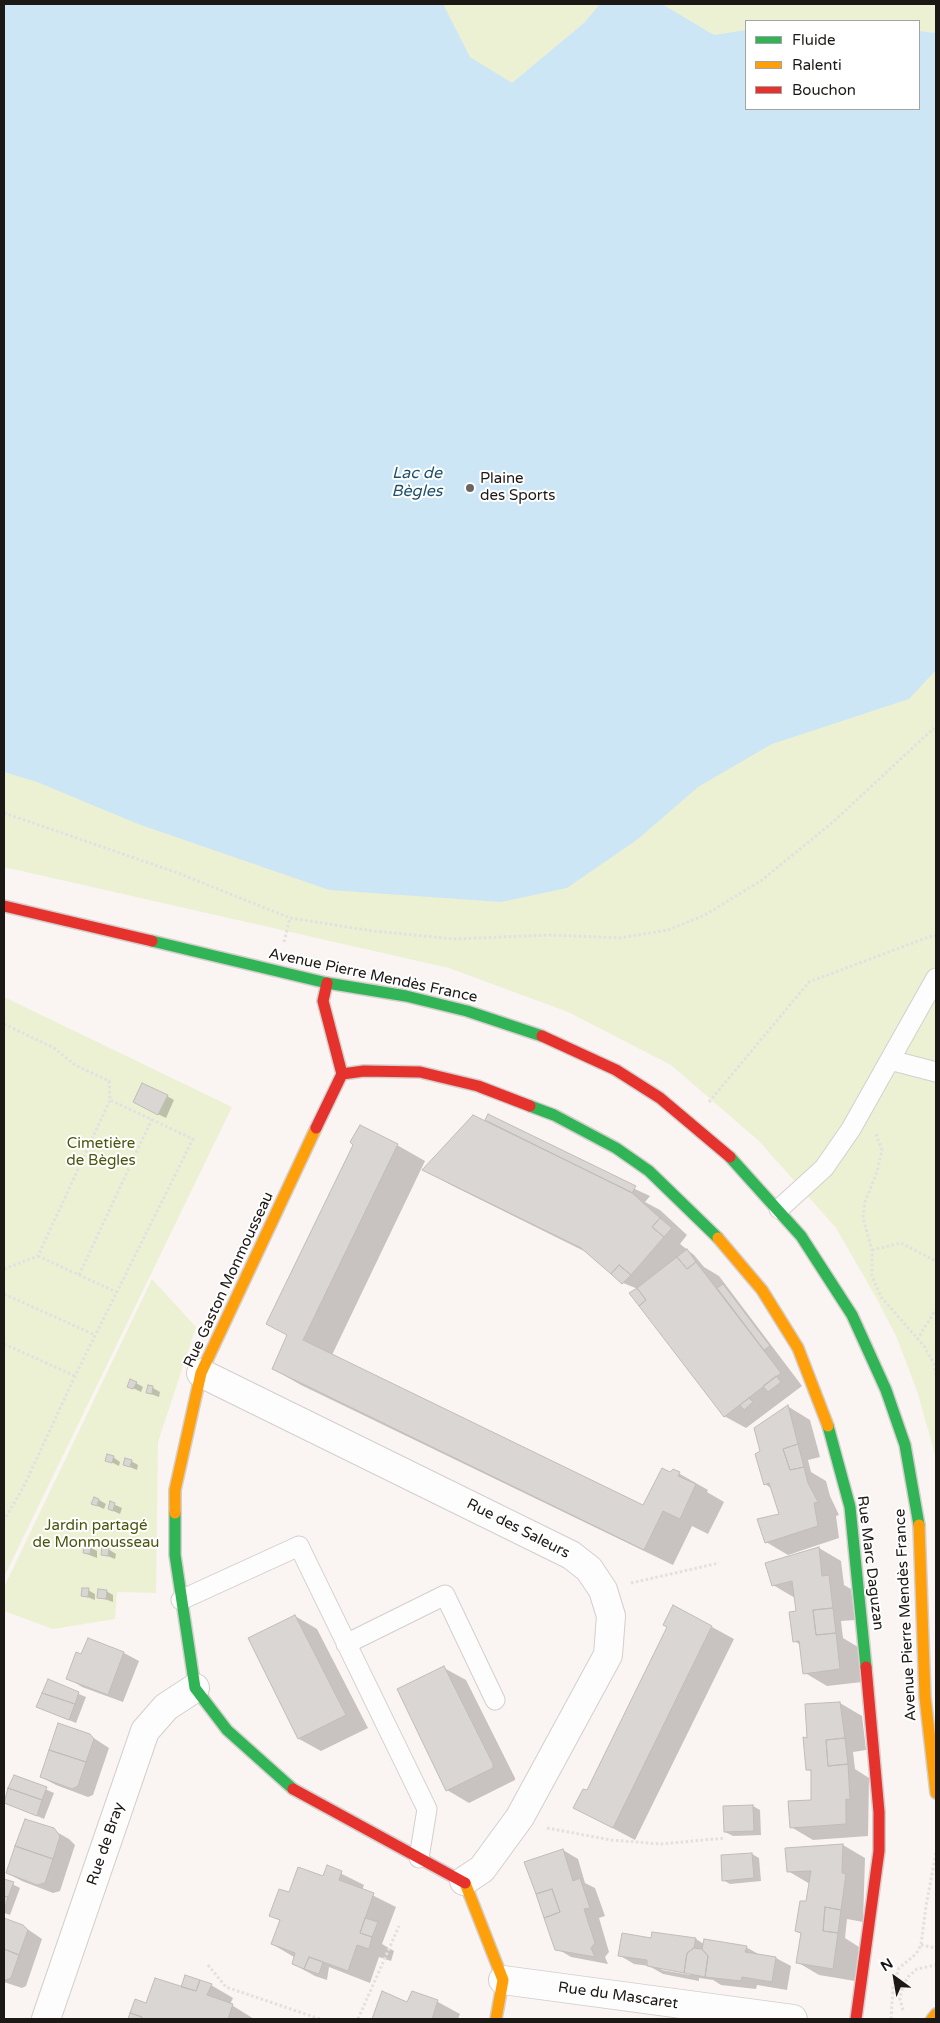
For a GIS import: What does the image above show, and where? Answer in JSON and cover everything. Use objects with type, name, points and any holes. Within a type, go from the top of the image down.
[{"type":"street","name":"Avenue Pierre Mendès France","points":[[4,906],[327,983],[406,996],[467,1010],[525,1030],[569,1047],[616,1070],[660,1098],[737,1162],[779,1209],[815,1254],[852,1315],[886,1390],[905,1445],[919,1528],[925,1697],[936,1794]]},
{"type":"street","points":[[327,983],[323,1001],[342,1074]]},
{"type":"street","name":"Rue Marc Daguzan","points":[[342,1074],[364,1071],[420,1072],[478,1086],[554,1115],[616,1148],[649,1171],[726,1246],[762,1290],[798,1348],[831,1434],[850,1507],[863,1627],[879,1812],[879,1852],[856,2019]]},
{"type":"street","name":"Rue Gaston Monmousseau","points":[[342,1074],[201,1373],[175,1490],[175,1555],[181,1600],[195,1688],[226,1730],[295,1791],[464,1881]]},
{"type":"street","name":"Rue des Saleurs","points":[[201,1373],[571,1555],[589,1569],[603,1590],[611,1616],[608,1654],[520,1817],[482,1870],[464,1881]]},
{"type":"street","name":"Rue de Bray","points":[[46,2019],[145,1731],[166,1707],[195,1688]]},
{"type":"street","points":[[464,1881],[503,1980],[496,2019]]},
{"type":"street","name":"Rue du Mascaret","points":[[503,1980],[793,2019]]},
{"type":"street","points":[[932,2019],[936,2014]]},
{"type":"lane","points":[[779,1209],[824,1168],[859,1116],[936,978]]},
{"type":"lane","points":[[890,1060],[936,1072]]},
{"type":"lane","points":[[181,1600],[298,1546],[426,1809],[419,1858]]},
{"type":"lane","points":[[346,1644],[445,1595],[495,1700]]},
{"type":"path","points":[[4,812],[178,873],[290,918],[373,931],[455,939],[551,935],[620,938],[668,930],[705,915],[762,880],[833,822],[934,728]]},
{"type":"path","points":[[284,945],[290,918]]},
{"type":"path","points":[[691,1122],[810,982],[934,935],[936,936]]},
{"type":"path","points":[[4,1024],[54,1048],[76,1065],[109,1081],[110,1100],[38,1256],[4,1269]]},
{"type":"path","points":[[4,1520],[23,1488],[95,1334],[194,1138],[110,1100]]},
{"type":"path","points":[[859,1116],[871,1126],[880,1138],[882,1150],[877,1172],[865,1202],[863,1218],[872,1250],[872,1276],[881,1297],[917,1340],[934,1364],[936,1377]]},
{"type":"path","points":[[79,1275],[152,1119]]},
{"type":"path","points":[[872,1250],[901,1243],[936,1261]]},
{"type":"path","points":[[38,1256],[116,1292]]},
{"type":"path","points":[[4,1294],[95,1334]]},
{"type":"path","points":[[917,1340],[936,1309]]},
{"type":"path","points":[[4,1344],[75,1376]]},
{"type":"path","points":[[603,1590],[719,1563]]},
{"type":"path","points":[[520,1817],[539,1826],[611,1840],[661,1844],[725,1838]]},
{"type":"path","points":[[891,2019],[893,1987],[899,1968],[916,1954],[921,1945],[936,1853]]},
{"type":"path","points":[[358,2019],[399,1926]]},
{"type":"path","points":[[921,1945],[936,1948]]},
{"type":"path","points":[[208,1965],[226,1987],[320,2019]]},
{"type":"path","points":[[904,2014],[900,1999],[903,1985],[917,1969],[936,1965]]},
{"type":"green space","name":"Lac de Bègles","points":[[4,4],[936,4],[936,1458],[918,1394],[897,1338],[877,1299],[836,1228],[759,1141],[671,1065],[568,1012],[449,968],[4,867]]},
{"type":"green space","name":"Cimetière de Bègles","points":[[4,997],[232,1107],[4,1577]]},
{"type":"green space","name":"Jardin partagé de Monmousseau","points":[[152,1279],[196,1327],[158,1442],[156,1593],[117,1592],[115,1619],[53,1629],[4,1611],[4,1587]]},
{"type":"water","name":"Lac de Bègles","points":[[4,4],[443,4],[470,57],[512,83],[584,23],[600,4],[662,4],[714,35],[745,30],[745,110],[920,110],[920,31],[936,33],[936,670],[909,699],[772,744],[698,787],[638,839],[567,888],[501,902],[329,890],[138,824],[37,782],[4,772]]},
{"type":"building","points":[[142,1083],[168,1095],[158,1115],[133,1102]]},
{"type":"building","points":[[488,1114],[636,1186],[632,1193],[485,1120]]},
{"type":"building","points":[[473,1115],[631,1192],[660,1218],[652,1227],[664,1237],[631,1275],[619,1265],[611,1274],[581,1248],[422,1170]]},
{"type":"building","points":[[360,1125],[398,1144],[303,1340],[643,1505],[662,1468],[670,1472],[673,1469],[680,1472],[678,1476],[696,1484],[680,1519],[663,1511],[644,1550],[272,1369],[287,1335],[266,1324],[353,1145],[350,1142]]},
{"type":"building","points":[[660,1218],[672,1228],[664,1237],[652,1227]]},
{"type":"building","points":[[687,1249],[696,1262],[687,1269],[677,1257]]},
{"type":"building","points":[[677,1257],[687,1269],[696,1262],[781,1373],[724,1417],[639,1306],[646,1300],[637,1288]]},
{"type":"building","points":[[619,1265],[631,1275],[622,1284],[611,1274]]},
{"type":"building","points":[[723,1284],[770,1346],[764,1350],[717,1288]]},
{"type":"building","points":[[637,1288],[646,1300],[639,1306],[629,1293]]},
{"type":"building","points":[[776,1376],[781,1382],[768,1392],[763,1386]]},
{"type":"building","points":[[130,1379],[137,1382],[133,1389],[127,1387]]},
{"type":"building","points":[[148,1385],[153,1386],[152,1394],[146,1393]]},
{"type":"building","points":[[749,1398],[753,1402],[744,1410],[740,1405]]},
{"type":"building","points":[[788,1405],[798,1444],[783,1449],[790,1470],[804,1467],[808,1483],[818,1502],[814,1503],[818,1526],[765,1543],[757,1519],[779,1514],[769,1483],[764,1485],[755,1454],[760,1451],[754,1428]]},
{"type":"building","points":[[798,1444],[804,1467],[790,1470],[783,1449]]},
{"type":"building","points":[[107,1454],[114,1456],[112,1463],[105,1461]]},
{"type":"building","points":[[125,1458],[132,1460],[130,1467],[123,1465]]},
{"type":"building","points":[[94,1497],[99,1499],[97,1506],[91,1504]]},
{"type":"building","points":[[110,1501],[115,1503],[113,1511],[108,1509]]},
{"type":"building","points":[[84,1545],[91,1546],[90,1554],[83,1553]]},
{"type":"building","points":[[102,1547],[109,1548],[108,1556],[101,1555]]},
{"type":"building","points":[[819,1547],[822,1576],[829,1575],[833,1608],[813,1610],[816,1635],[836,1633],[840,1669],[803,1674],[799,1641],[793,1642],[789,1612],[796,1611],[792,1581],[772,1586],[765,1563]]},
{"type":"building","points":[[82,1588],[89,1588],[88,1597],[81,1596]]},
{"type":"building","points":[[98,1589],[107,1590],[106,1599],[97,1598]]},
{"type":"building","points":[[673,1605],[712,1626],[613,1828],[573,1808],[583,1789],[587,1790],[667,1627],[663,1625]]},
{"type":"building","points":[[833,1608],[836,1633],[816,1635],[813,1610]]},
{"type":"building","points":[[295,1615],[346,1715],[298,1739],[248,1638]]},
{"type":"building","points":[[88,1638],[124,1652],[108,1695],[66,1679],[76,1652],[81,1654]]},
{"type":"building","points":[[444,1666],[493,1764],[493,1768],[446,1791],[397,1689]]},
{"type":"building","points":[[48,1679],[79,1692],[75,1704],[42,1693]]},
{"type":"building","points":[[42,1693],[75,1704],[69,1720],[36,1707]]},
{"type":"building","points":[[840,1702],[845,1738],[826,1740],[828,1766],[848,1764],[850,1800],[846,1799],[846,1824],[790,1828],[788,1801],[811,1800],[811,1770],[806,1770],[803,1737],[807,1738],[805,1704]]},
{"type":"building","points":[[58,1723],[90,1734],[94,1739],[86,1762],[49,1750]]},
{"type":"building","points":[[845,1738],[848,1764],[828,1766],[826,1740]]},
{"type":"building","points":[[49,1750],[86,1762],[78,1786],[72,1789],[40,1777]]},
{"type":"building","points":[[14,1775],[47,1787],[42,1800],[8,1788]]},
{"type":"building","points":[[8,1788],[42,1800],[37,1816],[4,1803]]},
{"type":"building","points":[[753,1805],[754,1831],[724,1832],[723,1806]]},
{"type":"building","points":[[25,1819],[54,1828],[60,1836],[53,1859],[15,1846]]},
{"type":"building","points":[[843,1844],[842,1873],[846,1874],[841,1910],[825,1907],[823,1931],[838,1933],[833,1969],[796,1963],[801,1933],[795,1931],[800,1901],[806,1901],[811,1871],[787,1872],[785,1848]]},
{"type":"building","points":[[15,1846],[53,1859],[45,1883],[37,1885],[6,1873]]},
{"type":"building","points":[[563,1849],[573,1881],[580,1878],[590,1908],[584,1909],[595,1943],[591,1948],[595,1957],[555,1950],[544,1918],[560,1912],[552,1889],[536,1894],[524,1862]]},
{"type":"building","points":[[752,1853],[754,1878],[722,1881],[721,1855]]},
{"type":"building","points":[[327,1865],[342,1871],[339,1880],[374,1893],[360,1933],[372,1937],[369,1949],[357,1945],[348,1971],[309,1957],[304,1969],[292,1964],[295,1953],[271,1944],[280,1920],[269,1916],[279,1889],[289,1892],[298,1867],[323,1876]]},
{"type":"building","points":[[4,1879],[14,1882],[8,1897],[4,1896]]},
{"type":"building","points":[[552,1889],[560,1912],[544,1918],[536,1894]]},
{"type":"building","points":[[4,1896],[8,1897],[4,1910]]},
{"type":"building","points":[[825,1907],[841,1910],[838,1933],[823,1931]]},
{"type":"building","points":[[4,1918],[23,1925],[28,1930],[19,1955],[4,1949]]},
{"type":"building","points":[[365,1918],[378,1922],[372,1937],[360,1933]]},
{"type":"building","points":[[652,1932],[696,1938],[694,1948],[687,1953],[684,1973],[647,1966],[647,1960],[618,1956],[622,1933],[651,1938]]},
{"type":"building","points":[[704,1939],[747,1946],[745,1952],[776,1957],[772,1982],[742,1977],[741,1981],[705,1977],[708,1956],[702,1949]]},
{"type":"building","points":[[694,1948],[702,1949],[708,1956],[705,1977],[684,1973],[687,1953]]},
{"type":"building","points":[[4,1949],[19,1955],[11,1978],[6,1980],[4,1979]]},
{"type":"building","points":[[309,1957],[323,1962],[319,1974],[304,1969]]},
{"type":"building","points":[[185,1975],[200,1980],[196,1991],[181,1987]]},
{"type":"building","points":[[155,1978],[196,1991],[200,1980],[212,1984],[207,1995],[233,2004],[228,2019],[141,2019],[142,2017],[130,2013],[135,1999],[146,2003]]},
{"type":"building","points":[[382,1991],[407,2002],[412,1991],[438,2000],[432,2019],[372,2019]]},
{"type":"building","points":[[130,2013],[142,2017],[141,2019],[128,2019]]},
{"type":"traffic: fast","points":[[152,941],[327,983],[406,996],[467,1011],[542,1036]]},
{"type":"traffic: fast","points":[[530,1106],[554,1115],[616,1148],[649,1171],[718,1238]]},
{"type":"traffic: fast","points":[[730,1157],[801,1236],[852,1315],[886,1390],[905,1445],[919,1525]]},
{"type":"traffic: fast","points":[[828,1426],[850,1507],[866,1667]]},
{"type":"traffic: fast","points":[[175,1513],[175,1555],[195,1688],[227,1730],[293,1789]]},
{"type":"traffic: slow","points":[[175,1513],[175,1490],[201,1373],[316,1128]]},
{"type":"traffic: slow","points":[[718,1238],[762,1290],[798,1348],[828,1426]]},
{"type":"traffic: slow","points":[[919,1525],[925,1697],[936,1793]]},
{"type":"traffic: slow","points":[[465,1883],[503,1980],[496,2019]]},
{"type":"traffic: slow","points":[[932,2019],[936,2014]]},
{"type":"traffic: jam","points":[[4,906],[152,941]]},
{"type":"traffic: jam","points":[[316,1128],[342,1074],[323,1001],[327,983]]},
{"type":"traffic: jam","points":[[542,1036],[616,1070],[660,1098],[730,1157]]},
{"type":"traffic: jam","points":[[342,1074],[364,1071],[420,1072],[478,1086],[530,1106]]},
{"type":"traffic: jam","points":[[856,2019],[879,1851],[879,1812],[866,1667]]},
{"type":"traffic: jam","points":[[293,1789],[465,1883]]},
{"type":"place","name":"Plaine des Sports","points":[[470,488]]}]
